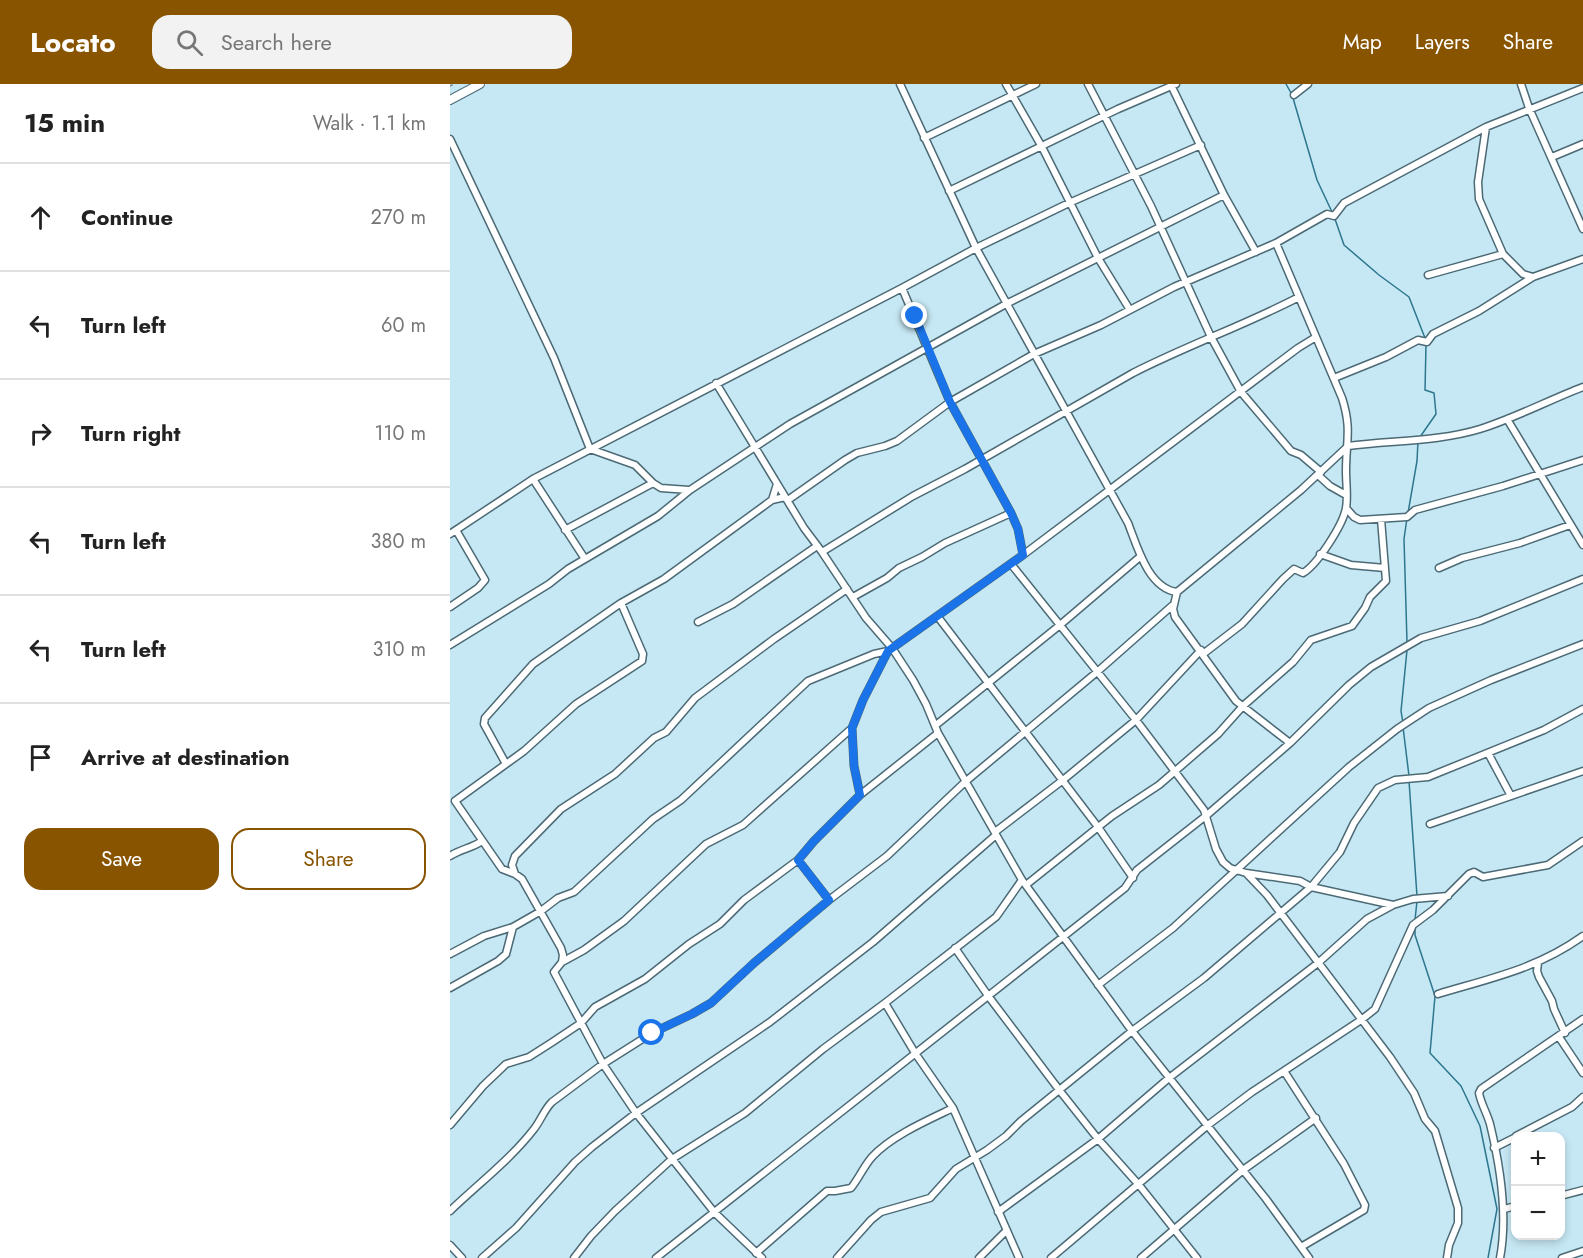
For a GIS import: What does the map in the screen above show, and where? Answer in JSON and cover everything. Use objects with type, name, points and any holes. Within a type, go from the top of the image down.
[{"type":"street","points":[[450,100],[480,84]]},
{"type":"street","points":[[900,84],[976,248],[1128,523],[1150,574],[1167,589],[1177,592]]},
{"type":"street","points":[[1006,84],[1042,147],[1098,258],[1130,310]]},
{"type":"street","points":[[924,138],[1036,84]]},
{"type":"street","points":[[1088,84],[1161,226],[1210,337],[1241,392],[1291,451],[1301,455],[1330,486],[1346,495]]},
{"type":"street","points":[[1294,95],[1308,84]]},
{"type":"street","points":[[1521,84],[1529,108],[1580,216],[1583,229]]},
{"type":"street","points":[[949,191],[1173,85],[1224,195],[1256,252]]},
{"type":"street","points":[[506,764],[484,724],[488,713],[533,664],[621,603],[664,579],[772,500],[786,498],[857,453],[897,441],[950,402],[1034,354],[1101,325],[1186,282],[1275,243],[1327,214],[1334,216],[1344,203],[1486,127],[1583,88]]},
{"type":"street","points":[[1486,127],[1477,193],[1503,254],[1523,274],[1533,277]]},
{"type":"street","points":[[450,138],[555,357],[590,449],[635,465],[661,488],[690,490]]},
{"type":"street","points":[[1552,157],[1583,144]]},
{"type":"street","points":[[450,607],[478,588],[485,580],[453,532],[533,479],[976,248],[1135,173],[1201,145]]},
{"type":"street","points":[[450,645],[657,516],[690,490],[790,424],[1006,304],[1224,195]]},
{"type":"street","points":[[482,1258],[516,1228],[575,1162],[636,1113],[770,1022],[873,942],[995,834],[1136,720],[1202,652],[1242,624],[1283,579],[1295,569],[1305,573],[1320,554],[1334,533],[1346,508],[1348,416],[1334,378],[1275,243]]},
{"type":"street","points":[[1428,275],[1503,254]]},
{"type":"street","points":[[1334,378],[1386,357],[1418,340],[1427,342],[1433,334],[1479,311],[1533,277],[1583,259]]},
{"type":"street","points":[[902,288],[950,402],[1011,513],[1018,529],[1023,555]]},
{"type":"street","points":[[698,621],[734,604],[820,549],[1133,373],[1210,337],[1262,317],[1299,297]]},
{"type":"street","points":[[450,954],[484,936],[513,927],[558,898],[574,892],[653,819],[681,800],[808,681],[874,654],[890,650],[1011,564],[1298,348],[1316,337]]},
{"type":"street","points":[[716,383],[786,498],[866,618],[917,688],[938,733],[1024,883],[1132,1031],[1266,1199],[1309,1258]]},
{"type":"street","points":[[1290,742],[1264,725],[1236,701],[1175,617],[1174,604],[1177,592],[1256,528],[1347,447],[1405,440],[1418,441],[1480,429],[1583,387]]},
{"type":"street","points":[[1507,419],[1539,475],[1582,541]]},
{"type":"street","points":[[1346,508],[1360,520],[1407,517],[1415,510],[1539,475],[1583,460]]},
{"type":"street","points":[[533,479],[585,560]]},
{"type":"street","points":[[565,530],[653,483]]},
{"type":"street","points":[[772,500],[777,484]]},
{"type":"street","points":[[853,597],[945,543],[1011,513]]},
{"type":"street","points":[[574,1258],[615,1211],[672,1160],[745,1113],[823,1049],[996,916],[1024,883],[1098,827],[1159,785],[1218,734],[1243,706],[1293,662],[1311,640],[1352,626],[1370,597],[1385,583],[1381,519]]},
{"type":"street","points":[[1439,568],[1462,558],[1511,546],[1570,525]]},
{"type":"street","points":[[1320,554],[1351,565],[1385,568]]},
{"type":"street","points":[[936,725],[1141,556]]},
{"type":"street","points":[[1011,564],[1175,770],[1207,815],[1216,849],[1223,862],[1246,873],[1300,881],[1311,887],[1393,905]]},
{"type":"street","points":[[656,1258],[1125,888],[1137,870],[1207,815],[1371,667],[1421,638],[1480,621],[1583,579]]},
{"type":"street","points":[[515,874],[512,865],[515,856],[561,809],[615,774],[654,738],[666,732],[695,698],[774,639],[847,589]]},
{"type":"street","points":[[562,962],[561,948],[522,879],[502,869],[455,801],[524,751],[576,704],[642,661],[643,654],[621,603]]},
{"type":"street","points":[[450,1211],[535,1128],[545,1109],[552,1102],[603,1064],[652,1033],[711,1003],[754,963],[829,900],[887,856],[965,782],[1097,672],[1174,604]]},
{"type":"street","points":[[938,617],[990,682],[1024,733],[1063,780],[1133,878]]},
{"type":"street","points":[[1098,985],[1173,928],[1349,767],[1413,718],[1429,708],[1491,680],[1583,644]]},
{"type":"street","points":[[860,795],[854,766],[852,728],[863,700],[890,650]]},
{"type":"street","points":[[837,1258],[881,1212],[930,1198],[956,1169],[1006,1136],[1132,1031],[1204,978],[1281,915],[1311,887],[1340,852],[1354,823],[1378,788],[1395,780],[1428,777],[1544,730],[1583,709]]},
{"type":"street","points":[[762,1258],[714,1212],[636,1113],[603,1064],[554,976],[562,962],[584,950],[624,921],[706,844],[743,825],[852,728]]},
{"type":"street","points":[[450,1125],[483,1086],[506,1064],[529,1057],[581,1023],[596,1007],[645,979],[689,944],[720,924],[744,900],[798,860],[860,795],[938,733]]},
{"type":"street","points":[[1488,753],[1511,796]]},
{"type":"street","points":[[1430,824],[1583,771]]},
{"type":"street","points":[[450,856],[482,841]]},
{"type":"street","points":[[1051,1258],[1208,1125],[1375,1009],[1413,925],[1433,910],[1469,874],[1474,872],[1483,877],[1548,865],[1583,841]]},
{"type":"street","points":[[798,860],[829,900]]},
{"type":"street","points":[[1246,873],[1267,895],[1410,1086],[1425,1119],[1435,1131],[1458,1208],[1458,1223],[1449,1245],[1447,1258]]},
{"type":"street","points":[[998,1212],[1098,1139],[1169,1078],[1318,963],[1368,919],[1393,905],[1413,899],[1448,896]]},
{"type":"street","points":[[450,988],[498,961],[506,954],[513,927]]},
{"type":"street","points":[[1438,994],[1538,963],[1561,952],[1583,936]]},
{"type":"street","points":[[955,948],[1060,1091],[1197,1258]]},
{"type":"street","points":[[1538,963],[1539,977],[1550,995],[1562,1035],[1583,1073]]},
{"type":"street","points":[[885,1003],[915,1053],[953,1108],[1019,1258]]},
{"type":"street","points":[[1500,1258],[1504,1209],[1488,1116],[1479,1096],[1482,1089],[1562,1035],[1583,1018]]},
{"type":"street","points":[[1284,1071],[1344,1164],[1365,1208],[1301,1247]]},
{"type":"street","points":[[1525,1132],[1572,1107],[1583,1097]]},
{"type":"street","points":[[756,1253],[827,1191],[851,1188],[871,1158],[879,1151],[914,1127],[953,1108]]},
{"type":"street","points":[[1141,1258],[1243,1170],[1316,1118]]},
{"type":"street","points":[[1494,1148],[1511,1140]]},
{"type":"street","points":[[1565,1195],[1583,1191]]},
{"type":"street","points":[[1504,1209],[1511,1207]]},
{"type":"street","points":[[979,1258],[1006,1231]]},
{"type":"street","points":[[450,1245],[462,1258]]},
{"type":"street","points":[[1562,1258],[1583,1251]]},
{"type":"waterway","points":[[1286,84],[1291,93]]},
{"type":"waterway","points":[[1293,98],[1317,180],[1332,212]]},
{"type":"waterway","points":[[1335,219],[1344,245],[1409,297],[1425,338]]},
{"type":"waterway","points":[[1420,437],[1436,414],[1434,393],[1425,390],[1426,345]]},
{"type":"waterway","points":[[1408,513],[1418,441]]},
{"type":"waterway","points":[[1407,518],[1404,539],[1407,642]]},
{"type":"waterway","points":[[1403,723],[1401,711],[1407,650]]},
{"type":"waterway","points":[[1403,727],[1409,776]]},
{"type":"waterway","points":[[1409,781],[1417,896]]},
{"type":"waterway","points":[[1415,920],[1417,901]]},
{"type":"waterway","points":[[1415,928],[1415,935],[1435,996],[1430,1053],[1461,1086],[1480,1126],[1497,1209],[1488,1258]]},
{"type":"railway","points":[[450,86],[454,84]]},
{"type":"route","points":[[652,1033],[711,1003],[754,963],[829,900],[798,860],[860,795],[854,766],[852,728],[863,700],[888,651],[1023,555],[1018,529],[1011,513],[950,402],[915,316]]}]
